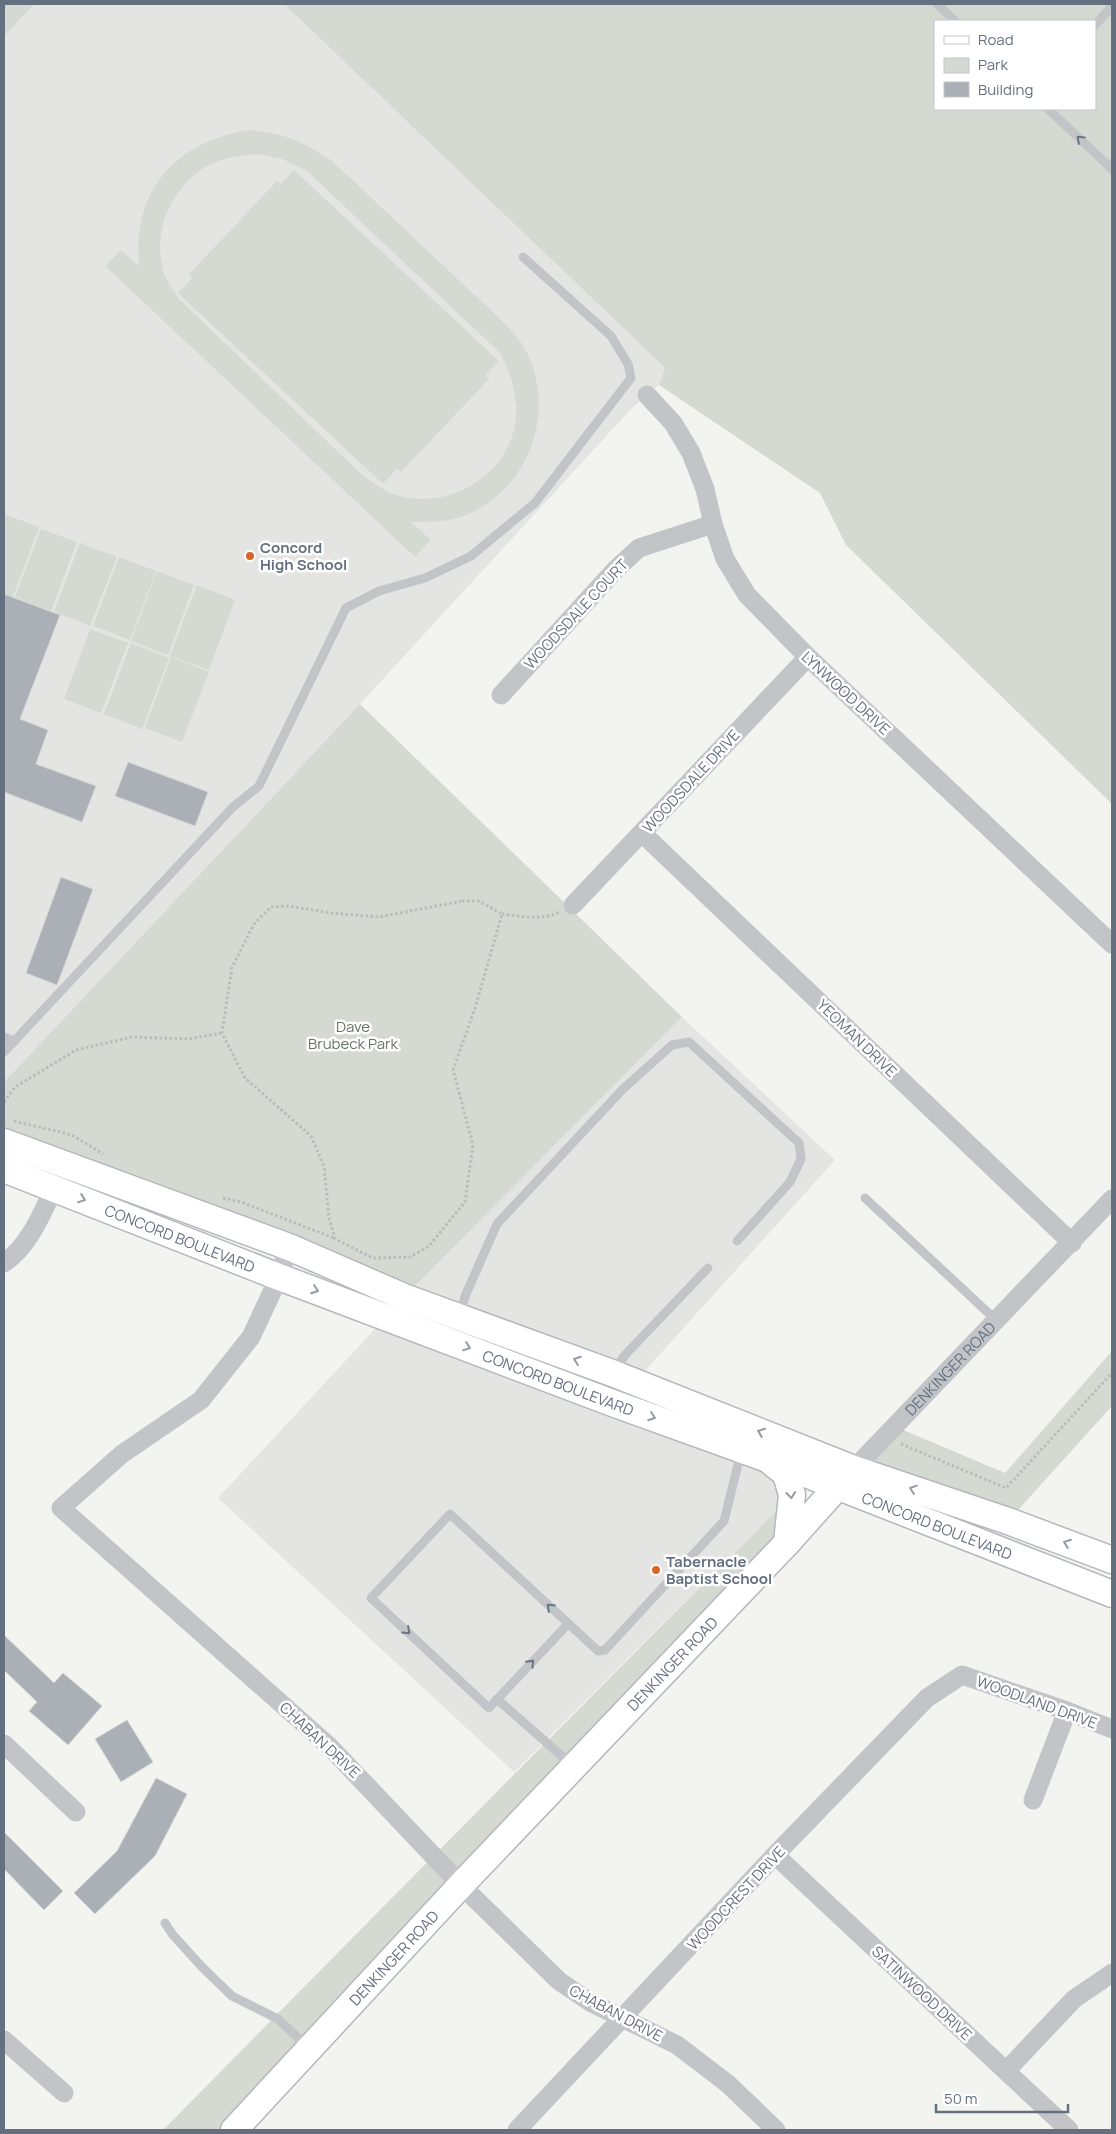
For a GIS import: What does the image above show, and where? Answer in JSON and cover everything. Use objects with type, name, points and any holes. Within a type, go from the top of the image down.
[{"type":"street","name":"LYNWOOD DRIVE","points":[[647,395],[673,423],[691,453],[705,489],[724,559],[747,595],[808,657],[1112,944]]},
{"type":"street","name":"WOODSDALE COURT","points":[[502,695],[616,569],[639,548],[713,524]]},
{"type":"street","name":"WOODSDALE DRIVE","points":[[573,905],[808,657]]},
{"type":"street","name":"YEOMAN DRIVE","points":[[642,833],[1072,1243]]},
{"type":"street","name":"CONCORD BOULEVARD","points":[[4,1142],[59,1177],[279,1277],[753,1454],[1008,1521],[1112,1560]]},
{"type":"street","name":"CONCORD BOULEVARD","points":[[4,1169],[59,1177],[289,1247],[404,1297],[612,1373],[1112,1594]]},
{"type":"street","points":[[4,1263],[13,1256],[30,1234],[59,1177]]},
{"type":"street","name":"DENKINGER ROAD","points":[[234,2130],[461,1885],[1112,1199]]},
{"type":"street","points":[[279,1277],[289,1247]]},
{"type":"street","name":"CHABAN DRIVE","points":[[279,1277],[251,1337],[201,1400],[122,1454],[61,1508],[329,1746],[461,1885],[559,1981],[590,2002],[677,2046],[728,2084],[776,2130]]},
{"type":"street","points":[[753,1454],[786,1474],[792,1495],[787,1543]]},
{"type":"street","name":"WOODLAND DRIVE","points":[[962,1675],[1067,1711],[1112,1729]]},
{"type":"street","name":"WOODCREST DRIVE","points":[[517,2130],[775,1855],[927,1698],[962,1675]]},
{"type":"street","points":[[1034,1800],[1067,1711]]},
{"type":"street","points":[[4,1744],[76,1812]]},
{"type":"street","name":"SATINWOOD DRIVE","points":[[775,1855],[1069,2130]]},
{"type":"street","points":[[1006,2071],[1074,1999],[1112,1973]]},
{"type":"street","points":[[4,2040],[64,2093]]},
{"type":"lane","points":[[937,4],[954,20]]},
{"type":"lane","points":[[1096,24],[1112,6]]},
{"type":"lane","points":[[1049,110],[1112,169]]},
{"type":"lane","points":[[4,1052],[233,807],[259,786],[346,608],[380,591],[425,578],[471,556],[535,503],[631,378],[628,364],[611,336],[523,257]]},
{"type":"lane","points":[[4,1037],[15,1041]]},
{"type":"lane","points":[[458,1317],[466,1294],[497,1224],[623,1089],[672,1045],[689,1042],[799,1143],[801,1159],[790,1182],[737,1241]]},
{"type":"lane","points":[[865,1198],[998,1321]]},
{"type":"lane","points":[[612,1373],[625,1356],[708,1268]]},
{"type":"lane","points":[[568,1624],[489,1708],[371,1598],[450,1514],[568,1624],[598,1650],[605,1650],[724,1521],[753,1454]]},
{"type":"lane","points":[[497,1699],[574,1766]]},
{"type":"lane","points":[[165,1923],[173,1935],[202,1967],[232,1996],[278,2018],[310,2048]]},
{"type":"path","points":[[502,914],[475,1008],[453,1070],[473,1145],[465,1202],[429,1246],[410,1257],[373,1258],[335,1238],[329,1218],[324,1166],[311,1136],[245,1078],[222,1033],[232,967],[254,924],[271,908],[288,906],[330,913],[380,916],[462,901],[479,901],[502,914],[523,917],[552,916],[573,905]]},
{"type":"path","points":[[4,1102],[15,1087],[76,1050],[132,1037],[188,1039],[222,1033]]},
{"type":"path","points":[[886,1438],[1006,1488],[1112,1373]]},
{"type":"shaded area","name":"Concord High School","points":[[4,4],[284,4],[665,368],[659,385],[632,408],[360,704],[4,1082]]},
{"type":"shaded area","points":[[682,1017],[835,1160],[634,1383],[404,1297]]},
{"type":"shaded area","points":[[387,1316],[765,1458],[792,1495],[514,1772],[218,1498]]},
{"type":"green space","points":[[4,4],[34,4],[4,36]]},
{"type":"green space","points":[[284,4],[1112,4],[1112,804],[846,545],[820,493],[659,385],[665,368]]},
{"type":"green space","points":[[250,130],[283,136],[310,147],[331,160],[513,332],[522,344],[533,367],[538,391],[538,415],[534,439],[524,462],[511,482],[493,500],[471,513],[449,520],[411,522],[431,540],[415,557],[105,266],[121,250],[139,266],[139,239],[143,214],[152,192],[164,174],[181,158],[200,145],[224,136]],"holes":[[[257,154],[282,159],[306,170],[500,353],[513,386],[516,407],[514,429],[506,449],[494,467],[478,481],[459,491],[439,498],[417,499],[396,495],[377,486],[360,473],[180,300],[169,284],[162,266],[160,252],[163,225],[174,199],[191,178],[208,165],[235,157]]]},
{"type":"green space","points":[[294,170],[499,361],[485,375],[489,379],[401,472],[397,469],[383,484],[178,293],[192,278],[189,274],[277,181],[281,184]]},
{"type":"green space","points":[[4,514],[39,527],[13,597],[4,594]]},
{"type":"green space","points":[[41,529],[77,542],[51,611],[15,597]]},
{"type":"green space","points":[[80,543],[117,557],[90,626],[54,612]]},
{"type":"green space","points":[[119,557],[156,571],[130,640],[93,626]]},
{"type":"green space","points":[[157,571],[194,585],[168,655],[131,641]]},
{"type":"green space","points":[[197,585],[235,600],[209,670],[170,656]]},
{"type":"green space","points":[[90,629],[128,643],[101,713],[64,699]]},
{"type":"green space","points":[[131,643],[169,658],[142,729],[104,714]]},
{"type":"green space","points":[[171,657],[209,672],[182,742],[145,728]]},
{"type":"green space","name":"Dave Brubeck Park","points":[[360,704],[682,1017],[404,1297],[4,1142],[4,1082]]},
{"type":"green space","points":[[1112,1351],[1112,1406],[1008,1521],[854,1469],[896,1427],[1005,1473]]},
{"type":"green space","points":[[792,1495],[787,1543],[234,2130],[163,2130],[555,1733]]},
{"type":"building","points":[[4,594],[60,615],[20,719],[48,730],[36,764],[96,786],[82,822],[4,792]]},
{"type":"building","points":[[128,762],[208,792],[195,826],[115,796]]},
{"type":"building","points":[[61,877],[93,889],[57,985],[26,973]]},
{"type":"building","points":[[4,1635],[54,1683],[63,1673],[102,1706],[68,1745],[29,1711],[37,1702],[4,1670]]},
{"type":"building","points":[[127,1720],[153,1762],[121,1782],[95,1739]]},
{"type":"building","points":[[156,1778],[187,1794],[155,1856],[95,1914],[74,1893],[117,1851]]},
{"type":"building","points":[[4,1832],[63,1891],[44,1910],[4,1869]]},
{"type":"place","name":"Concord High School","points":[[250,556]]},
{"type":"place","name":"Tabernacle Baptist School","points":[[656,1570]]}]
